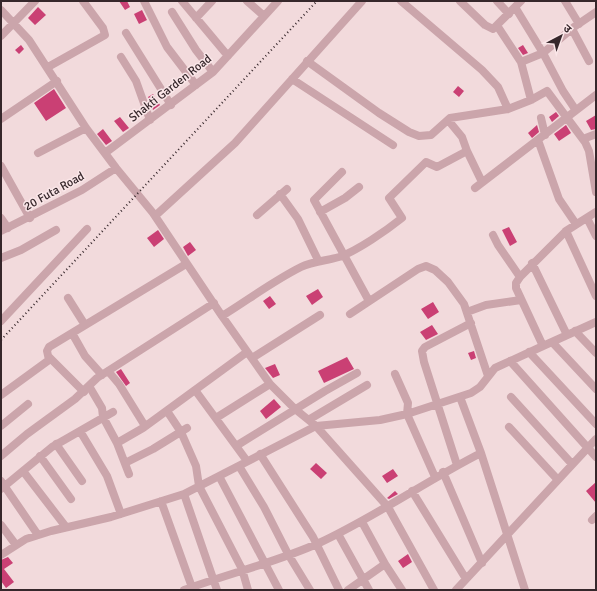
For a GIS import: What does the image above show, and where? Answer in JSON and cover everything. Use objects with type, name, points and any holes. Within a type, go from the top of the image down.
[{"type":"street","points":[[1,36],[35,1]]},
{"type":"street","points":[[48,67],[105,35],[103,28],[83,1]]},
{"type":"street","points":[[144,1],[167,47],[196,85]]},
{"type":"street","points":[[182,1],[228,56]]},
{"type":"street","points":[[196,18],[212,1]]},
{"type":"street","points":[[247,1],[264,16]]},
{"type":"street","name":"Shakti Garden Road","points":[[105,153],[213,72],[278,1]]},
{"type":"street","points":[[156,216],[235,142],[362,1]]},
{"type":"street","points":[[401,1],[482,70],[498,88],[508,109]]},
{"type":"street","points":[[460,1],[489,29],[498,27],[521,1]]},
{"type":"street","points":[[497,1],[509,14]]},
{"type":"street","points":[[565,1],[579,24]]},
{"type":"street","points":[[515,8],[543,53],[575,110]]},
{"type":"street","points":[[1,10],[29,40],[48,67],[86,128],[116,168],[156,216],[186,264],[270,384],[295,409],[310,419],[388,507],[401,527],[434,590]]},
{"type":"street","points":[[172,12],[196,50],[213,72]]},
{"type":"street","points":[[521,62],[543,53],[572,29],[595,15]]},
{"type":"street","points":[[498,27],[521,62],[531,100]]},
{"type":"street","points":[[572,29],[589,61]]},
{"type":"street","points":[[126,33],[171,105]]},
{"type":"street","points":[[121,57],[136,81],[150,120]]},
{"type":"street","points":[[308,61],[379,113],[409,132],[419,136],[431,135],[448,120],[463,115],[508,109],[531,100],[547,91],[583,139],[589,151],[594,162],[592,179],[596,192]]},
{"type":"street","points":[[292,79],[393,145]]},
{"type":"street","points":[[1,119],[57,81]]},
{"type":"street","points":[[475,188],[596,95]]},
{"type":"street","points":[[541,118],[542,138],[559,199],[576,224]]},
{"type":"street","points":[[448,120],[462,137],[482,182]]},
{"type":"street","points":[[38,153],[86,128]]},
{"type":"street","points":[[583,139],[596,134]]},
{"type":"street","points":[[222,316],[277,280],[318,260],[343,255],[392,226],[402,218],[389,198],[426,162],[437,167],[467,151]]},
{"type":"street","points":[[1,166],[30,218]]},
{"type":"street","name":"20 Futa Road","points":[[4,230],[82,190],[116,168]]},
{"type":"street","points":[[342,172],[314,200],[369,301]]},
{"type":"street","points":[[320,212],[352,194],[359,187]]},
{"type":"street","points":[[257,215],[284,192],[318,260]]},
{"type":"street","points":[[543,346],[521,300],[516,288],[516,282],[532,263],[566,231],[596,212]]},
{"type":"street","points":[[1,218],[4,230]]},
{"type":"street","points":[[587,218],[596,236]]},
{"type":"street","points":[[1,322],[87,229]]},
{"type":"street","points":[[1,258],[21,250],[56,230]]},
{"type":"street","points":[[566,231],[596,296]]},
{"type":"street","points":[[493,234],[498,245],[520,277]]},
{"type":"street","points":[[532,263],[567,335]]},
{"type":"street","points":[[129,474],[117,443],[103,417],[102,408],[86,389],[49,357],[47,351],[49,347],[186,264]]},
{"type":"street","points":[[350,314],[418,269],[426,266],[436,270],[448,282],[464,304],[488,376]]},
{"type":"street","points":[[68,298],[85,325]]},
{"type":"street","points":[[467,312],[486,306],[521,300]]},
{"type":"street","points":[[1,456],[105,373],[214,303]]},
{"type":"street","points":[[117,443],[167,411],[194,390],[249,355],[320,315]]},
{"type":"street","points":[[1,555],[16,545],[38,535],[121,514],[184,494],[316,426],[370,422],[407,414],[471,393],[480,387],[495,368],[596,322]]},
{"type":"street","points":[[457,465],[424,362],[422,351],[425,347],[471,323]]},
{"type":"street","points":[[575,331],[596,353]]},
{"type":"street","points":[[72,333],[85,356],[119,384],[145,426]]},
{"type":"street","points":[[552,342],[596,389]]},
{"type":"street","points":[[530,352],[596,424]]},
{"type":"street","points":[[1,395],[47,362],[49,357]]},
{"type":"street","points":[[510,361],[586,448],[596,457]]},
{"type":"street","points":[[236,446],[295,409],[357,373]]},
{"type":"street","points":[[395,374],[408,403],[407,414],[435,477]]},
{"type":"street","points":[[216,418],[270,384]]},
{"type":"street","points":[[310,419],[367,385]]},
{"type":"street","points":[[194,390],[247,461]]},
{"type":"street","points":[[460,397],[481,453],[525,590]]},
{"type":"street","points":[[511,397],[572,464]]},
{"type":"street","points":[[1,426],[28,404]]},
{"type":"street","points":[[167,411],[184,430],[196,466],[200,486],[242,569],[248,590]]},
{"type":"street","points":[[38,535],[2,485],[23,471],[56,444],[113,412]]},
{"type":"street","points":[[509,427],[558,480]]},
{"type":"street","points":[[80,430],[107,476],[121,514]]},
{"type":"street","points":[[125,463],[153,449],[184,430]]},
{"type":"street","points":[[456,590],[508,535],[586,448],[596,439]]},
{"type":"street","points":[[56,444],[82,482]]},
{"type":"street","points":[[184,590],[316,544],[338,534],[388,507],[443,472],[481,453]]},
{"type":"street","points":[[260,454],[292,502],[316,544],[339,590]]},
{"type":"street","points":[[40,456],[71,499]]},
{"type":"street","points":[[239,466],[264,507],[288,554],[310,590]]},
{"type":"street","points":[[23,471],[66,527]]},
{"type":"street","points":[[443,472],[482,563]]},
{"type":"street","points":[[219,476],[279,590]]},
{"type":"street","points":[[412,491],[466,579]]},
{"type":"street","points":[[184,494],[217,590]]},
{"type":"street","points":[[161,501],[193,588]]},
{"type":"street","points":[[362,522],[385,564],[402,590]]},
{"type":"street","points":[[1,525],[16,545]]},
{"type":"street","points":[[338,534],[369,590]]},
{"type":"street","points":[[348,590],[385,564]]},
{"type":"building","points":[[119,1],[127,1],[130,7],[125,10]]},
{"type":"building","points":[[38,7],[46,15],[35,25],[28,18]]},
{"type":"building","points":[[142,10],[147,20],[139,24],[134,14]]},
{"type":"building","points":[[21,45],[24,49],[19,54],[15,50]]},
{"type":"building","points":[[523,45],[528,53],[523,55],[518,48]]},
{"type":"building","points":[[458,86],[464,91],[459,97],[453,92]]},
{"type":"building","points":[[54,89],[66,108],[46,121],[34,103]]},
{"type":"building","points":[[153,94],[160,105],[153,110],[148,97]]},
{"type":"building","points":[[556,112],[559,116],[552,122],[549,117]]},
{"type":"building","points":[[596,115],[596,129],[591,130],[586,121]]},
{"type":"building","points":[[120,117],[129,128],[123,132],[114,121]]},
{"type":"building","points":[[537,125],[539,132],[532,138],[528,133]]},
{"type":"building","points":[[566,125],[571,133],[559,141],[554,134]]},
{"type":"building","points":[[103,129],[112,141],[106,145],[97,134]]},
{"type":"building","points":[[509,227],[517,242],[510,246],[502,230]]},
{"type":"building","points":[[158,230],[164,239],[154,247],[147,238]]},
{"type":"building","points":[[190,242],[196,250],[188,256],[183,247]]},
{"type":"building","points":[[318,289],[323,297],[312,305],[306,296]]},
{"type":"building","points":[[270,296],[276,304],[269,309],[263,301]]},
{"type":"building","points":[[433,302],[439,312],[428,319],[421,309]]},
{"type":"building","points":[[432,325],[438,334],[426,340],[420,332]]},
{"type":"building","points":[[474,351],[476,358],[471,360],[468,353]]},
{"type":"building","points":[[347,357],[354,369],[324,383],[318,371]]},
{"type":"building","points":[[275,364],[280,375],[273,378],[265,368]]},
{"type":"building","points":[[121,369],[130,383],[126,386],[116,372]]},
{"type":"building","points":[[274,399],[281,407],[266,419],[260,411]]},
{"type":"building","points":[[316,463],[327,473],[321,479],[310,469]]},
{"type":"building","points":[[393,469],[398,476],[387,483],[382,476]]},
{"type":"building","points":[[596,482],[596,503],[586,491]]},
{"type":"building","points":[[395,491],[398,494],[389,499],[387,498]]},
{"type":"building","points":[[408,554],[412,562],[403,568],[398,561]]},
{"type":"building","points":[[8,557],[13,563],[4,569],[14,582],[6,588],[1,581],[1,560]]},
{"type":"railway","points":[[1,340],[317,1]]}]
